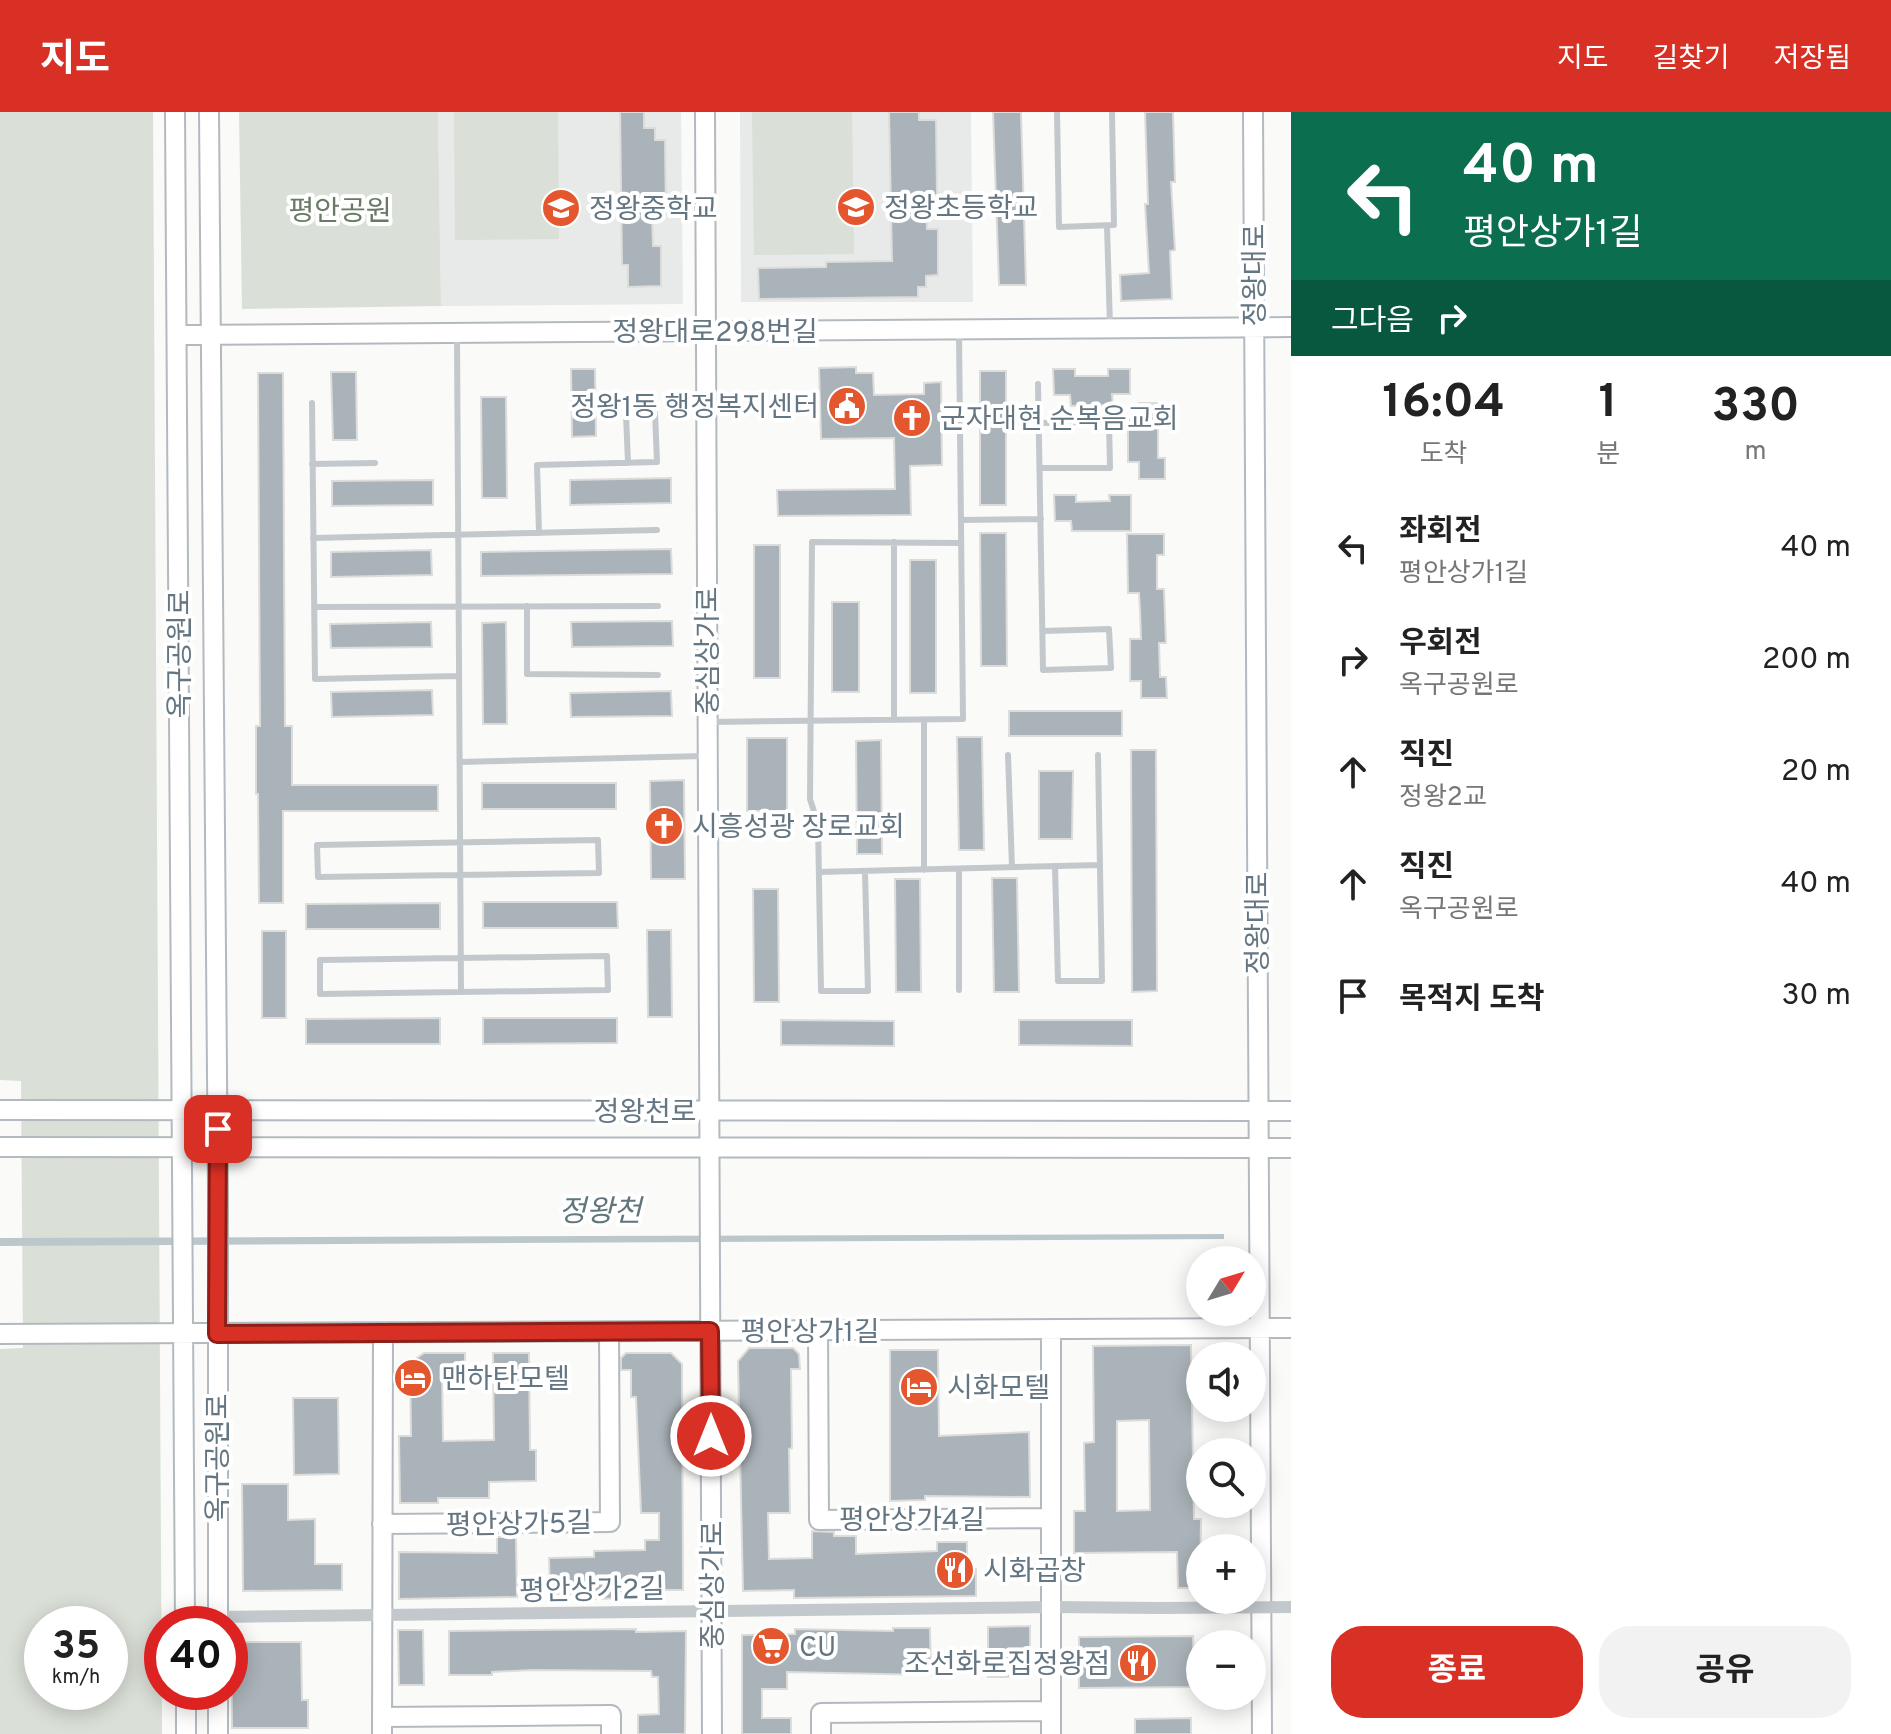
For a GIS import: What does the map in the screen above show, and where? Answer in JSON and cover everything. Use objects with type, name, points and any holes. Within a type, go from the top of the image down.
[{"type":"street","name":"옥구공원로","points":[[175,112],[185,1606]]},
{"type":"street","name":"옥구공원로","points":[[209,112],[218,1110],[218,1606]]},
{"type":"street","name":"중심상가로","points":[[705,112],[712,1734]]},
{"type":"street","name":"정왕대로","points":[[1253,112],[1262,1734]]},
{"type":"street","name":"정왕대로298번길","points":[[177,335],[1291,327]]},
{"type":"street","name":"정왕천로","points":[[0,1110],[1291,1111]]},
{"type":"street","name":"정왕천로","points":[[0,1147],[1291,1148]]},
{"type":"street","name":"평안상가1길","points":[[0,1334],[1291,1328]]},
{"type":"street","points":[[1051,1329],[1051,1734]]},
{"type":"street","name":"평안상가4길","points":[[818,1331],[819,1520],[1051,1518]]},
{"type":"street","name":"평안상가5길","points":[[382,1524],[610,1522],[609,1332]]},
{"type":"street","points":[[383,1333],[382,1725],[611,1715],[611,1734]]},
{"type":"street","name":"평안상가2길","points":[[248,1620],[382,1615],[1291,1607]]},
{"type":"street","points":[[186,1710],[186,1734]]},
{"type":"street","points":[[218,1710],[218,1734]]},
{"type":"street","points":[[821,1734],[821,1713],[1051,1711]]},
{"type":"lane","points":[[1057,112],[1059,227],[1114,225],[1112,112]]},
{"type":"lane","points":[[1107,226],[1110,328]]},
{"type":"lane","points":[[708,722],[963,719],[959,329]]},
{"type":"lane","points":[[457,332],[461,992]]},
{"type":"lane","points":[[1038,384],[1043,670],[1111,668],[1109,629],[1043,631]]},
{"type":"lane","points":[[312,403],[315,679],[459,676]]},
{"type":"lane","points":[[539,533],[537,465],[628,463],[657,462],[655,413],[626,414],[628,463]]},
{"type":"lane","points":[[1039,423],[1109,422],[1110,468],[1040,468]]},
{"type":"lane","points":[[312,464],[375,463]]},
{"type":"lane","points":[[961,520],[1041,519]]},
{"type":"lane","points":[[313,538],[657,530]]},
{"type":"lane","points":[[865,871],[868,991],[821,991],[818,824],[810,799],[812,542],[961,543]]},
{"type":"lane","points":[[894,542],[894,720]]},
{"type":"lane","points":[[527,606],[527,674],[658,675]]},
{"type":"lane","points":[[314,607],[658,606]]},
{"type":"lane","points":[[924,720],[924,870]]},
{"type":"lane","points":[[1008,755],[1012,867]]},
{"type":"lane","points":[[1055,866],[1058,981],[1102,981],[1098,755]]},
{"type":"lane","points":[[460,762],[708,756]]},
{"type":"lane","points":[[598,840],[599,873],[460,875],[318,877],[317,845],[598,840]]},
{"type":"lane","points":[[819,872],[1100,865]]},
{"type":"lane","points":[[959,869],[959,990]]},
{"type":"lane","points":[[607,956],[608,990],[461,992],[320,994],[320,960],[607,956]]},
{"type":"shaded area","name":"정왕중학교","points":[[438,112],[681,112],[683,304],[441,306]]},
{"type":"shaded area","name":"정왕초등학교","points":[[740,112],[971,112],[973,302],[741,302]]},
{"type":"shaded area","points":[[1224,1234],[1224,1239],[0,1246],[0,1238]]},
{"type":"green space","points":[[0,112],[153,112],[161,1606],[144,1606],[144,1710],[162,1710],[162,1734],[0,1734],[0,1349],[23,1348],[21,1081],[0,1080]]},
{"type":"green space","name":"평안공원","points":[[239,112],[438,112],[441,306],[242,309]]},
{"type":"green space","points":[[454,112],[558,112],[559,239],[455,240]]},
{"type":"green space","points":[[752,112],[852,112],[854,254],[754,255]]},
{"type":"building","points":[[620,112],[644,112],[644,128],[655,128],[655,140],[665,140],[666,215],[652,215],[653,246],[661,246],[661,286],[628,287],[628,265],[622,265]]},
{"type":"building","points":[[889,112],[919,112],[919,120],[936,120],[937,195],[926,195],[927,229],[938,229],[938,275],[926,276],[926,287],[918,287],[918,297],[759,299],[758,268],[826,267],[826,262],[892,261]]},
{"type":"building","points":[[993,112],[1021,112],[1026,285],[999,285]]},
{"type":"building","points":[[1145,112],[1173,112],[1175,182],[1171,182],[1175,250],[1170,251],[1172,299],[1121,301],[1120,275],[1149,273]]},
{"type":"building","points":[[856,367],[856,373],[873,373],[874,395],[924,394],[924,383],[941,382],[942,465],[910,466],[911,515],[778,516],[777,490],[895,489],[894,438],[821,439],[819,368]]},
{"type":"building","points":[[571,369],[595,369],[596,436],[572,437]]},
{"type":"building","points":[[1053,369],[1075,369],[1075,376],[1108,376],[1108,369],[1130,369],[1130,394],[1112,394],[1113,405],[1071,406],[1070,395],[1054,395]]},
{"type":"building","points":[[980,371],[1006,371],[1006,505],[980,505]]},
{"type":"building","points":[[331,372],[356,372],[357,440],[333,440]]},
{"type":"building","points":[[258,373],[283,373],[285,726],[292,726],[292,785],[438,785],[438,811],[283,811],[283,903],[259,903],[256,794],[256,726],[260,726]]},
{"type":"building","points":[[481,397],[506,397],[507,498],[482,498]]},
{"type":"building","points":[[1139,403],[1164,403],[1165,424],[1158,424],[1158,458],[1165,458],[1165,479],[1139,479],[1139,462],[1128,462],[1128,419],[1139,419]]},
{"type":"building","points":[[671,478],[671,503],[570,505],[570,480]]},
{"type":"building","points":[[433,480],[433,505],[332,506],[332,481]]},
{"type":"building","points":[[1054,495],[1076,495],[1076,502],[1110,501],[1109,495],[1131,495],[1131,531],[1072,531],[1071,521],[1055,521]]},
{"type":"building","points":[[980,533],[1006,533],[1007,666],[981,666]]},
{"type":"building","points":[[1127,534],[1164,534],[1164,555],[1157,555],[1157,589],[1164,589],[1166,643],[1159,643],[1160,677],[1166,677],[1167,698],[1141,698],[1141,681],[1130,681],[1130,639],[1141,639],[1139,593],[1128,593]]},
{"type":"building","points":[[754,545],[780,545],[780,678],[754,678]]},
{"type":"building","points":[[671,549],[672,574],[481,576],[481,552]]},
{"type":"building","points":[[431,550],[432,575],[331,577],[331,552]]},
{"type":"building","points":[[910,560],[936,560],[936,693],[910,693]]},
{"type":"building","points":[[832,602],[859,602],[859,692],[832,692]]},
{"type":"building","points":[[672,621],[673,646],[572,647],[571,622]]},
{"type":"building","points":[[431,622],[432,647],[331,648],[330,624]]},
{"type":"building","points":[[506,622],[507,724],[483,724],[482,623]]},
{"type":"building","points":[[432,690],[433,715],[332,717],[331,692]]},
{"type":"building","points":[[671,691],[672,716],[571,717],[570,693]]},
{"type":"building","points":[[1009,711],[1122,711],[1122,736],[1009,736]]},
{"type":"building","points":[[957,737],[982,737],[984,850],[959,850]]},
{"type":"building","points":[[747,738],[787,738],[787,811],[747,811]]},
{"type":"building","points":[[881,740],[882,854],[857,854],[856,741]]},
{"type":"building","points":[[1131,750],[1156,750],[1157,991],[1132,992]]},
{"type":"building","points":[[1039,771],[1073,771],[1072,839],[1039,839]]},
{"type":"building","points":[[684,780],[685,879],[651,879],[650,781]]},
{"type":"building","points":[[482,783],[616,783],[616,809],[482,809]]},
{"type":"building","points":[[992,878],[1017,878],[1019,992],[994,992]]},
{"type":"building","points":[[895,879],[920,879],[921,992],[896,992]]},
{"type":"building","points":[[753,889],[778,889],[779,1002],[754,1002]]},
{"type":"building","points":[[483,902],[617,902],[618,928],[483,928]]},
{"type":"building","points":[[440,903],[440,929],[306,929],[306,904]]},
{"type":"building","points":[[647,930],[671,930],[672,1017],[648,1017]]},
{"type":"building","points":[[262,931],[286,931],[286,1018],[262,1018]]},
{"type":"building","points":[[440,1018],[440,1044],[306,1044],[306,1019]]},
{"type":"building","points":[[483,1018],[617,1018],[617,1043],[483,1044]]},
{"type":"building","points":[[781,1020],[894,1021],[894,1046],[781,1045]]},
{"type":"building","points":[[1019,1020],[1132,1020],[1132,1046],[1019,1045]]},
{"type":"building","points":[[1186,1345],[1186,1422],[1192,1422],[1193,1438],[1186,1438],[1186,1518],[1201,1519],[1201,1534],[1186,1534],[1186,1588],[1178,1588],[1177,1552],[1074,1553],[1074,1511],[1085,1511],[1084,1443],[1094,1442],[1093,1346]],"holes":[[[1149,1420],[1150,1510],[1117,1511],[1117,1421]]]},
{"type":"building","points":[[749,1348],[793,1348],[799,1354],[800,1369],[791,1369],[790,1513],[768,1513],[769,1559],[812,1558],[812,1531],[834,1532],[834,1536],[856,1536],[856,1554],[937,1551],[937,1542],[967,1542],[967,1569],[976,1569],[976,1596],[794,1598],[794,1590],[743,1591],[738,1361]]},
{"type":"building","points":[[890,1350],[938,1350],[939,1436],[1029,1432],[1030,1497],[925,1496],[925,1500],[890,1501]]},
{"type":"building","points":[[424,1353],[465,1353],[465,1371],[442,1371],[443,1441],[494,1440],[493,1353],[529,1353],[530,1450],[536,1450],[536,1481],[489,1482],[489,1498],[438,1498],[438,1503],[400,1503],[399,1436],[411,1436],[410,1363]]},
{"type":"building","points":[[626,1353],[671,1353],[682,1364],[683,1590],[631,1590],[631,1598],[595,1599],[595,1594],[550,1594],[549,1558],[594,1557],[594,1551],[645,1550],[645,1540],[659,1540],[659,1513],[641,1513],[636,1397],[631,1397],[631,1370],[621,1370],[621,1358]]},
{"type":"building","points":[[293,1398],[338,1398],[339,1474],[294,1475]]},
{"type":"building","points":[[242,1484],[288,1484],[288,1520],[315,1519],[315,1564],[342,1564],[342,1590],[243,1591]]},
{"type":"building","points":[[497,1537],[516,1537],[517,1597],[399,1599],[399,1552],[497,1553]]},
{"type":"building","points":[[1030,1626],[1030,1677],[988,1677],[988,1627]]},
{"type":"building","points":[[893,1628],[930,1628],[931,1675],[787,1672],[787,1689],[762,1689],[762,1718],[791,1718],[791,1734],[742,1734],[742,1635],[795,1634],[795,1629],[893,1631]]},
{"type":"building","points":[[636,1629],[636,1632],[686,1631],[685,1734],[638,1734],[638,1715],[659,1714],[658,1677],[652,1677],[651,1671],[532,1670],[492,1672],[492,1675],[449,1675],[449,1631]]},
{"type":"building","points":[[398,1630],[423,1630],[424,1685],[399,1685]]},
{"type":"building","points":[[1186,1636],[1186,1687],[1079,1688],[1079,1637]]},
{"type":"building","points":[[248,1642],[301,1642],[302,1700],[308,1700],[308,1728],[232,1728],[232,1710],[248,1710]]},
{"type":"building","points":[[1191,1718],[1191,1734],[1135,1734],[1135,1719]]},
{"type":"place","name":"정왕초등학교","points":[[856,207]]},
{"type":"place","name":"정왕중학교","points":[[561,208]]},
{"type":"place","name":"정왕1동 행정복지센터","points":[[847,406]]},
{"type":"place","name":"군자대현 순복음교회","points":[[912,418]]},
{"type":"place","name":"시흥성광 장로교회","points":[[664,826]]},
{"type":"place","name":"맨하탄모텔","points":[[413,1378]]},
{"type":"place","name":"시화모텔","points":[[919,1387]]},
{"type":"place","name":"시화곱창","points":[[955,1570]]},
{"type":"place","name":"CU","points":[[771,1646]]},
{"type":"place","name":"조선화로집정왕점","points":[[1138,1663]]},
{"type":"route","points":[[218,1129],[217,1334],[710,1331],[711,1436]]},
{"type":"water label","name":"정왕천","points":[[600,1211]]}]
